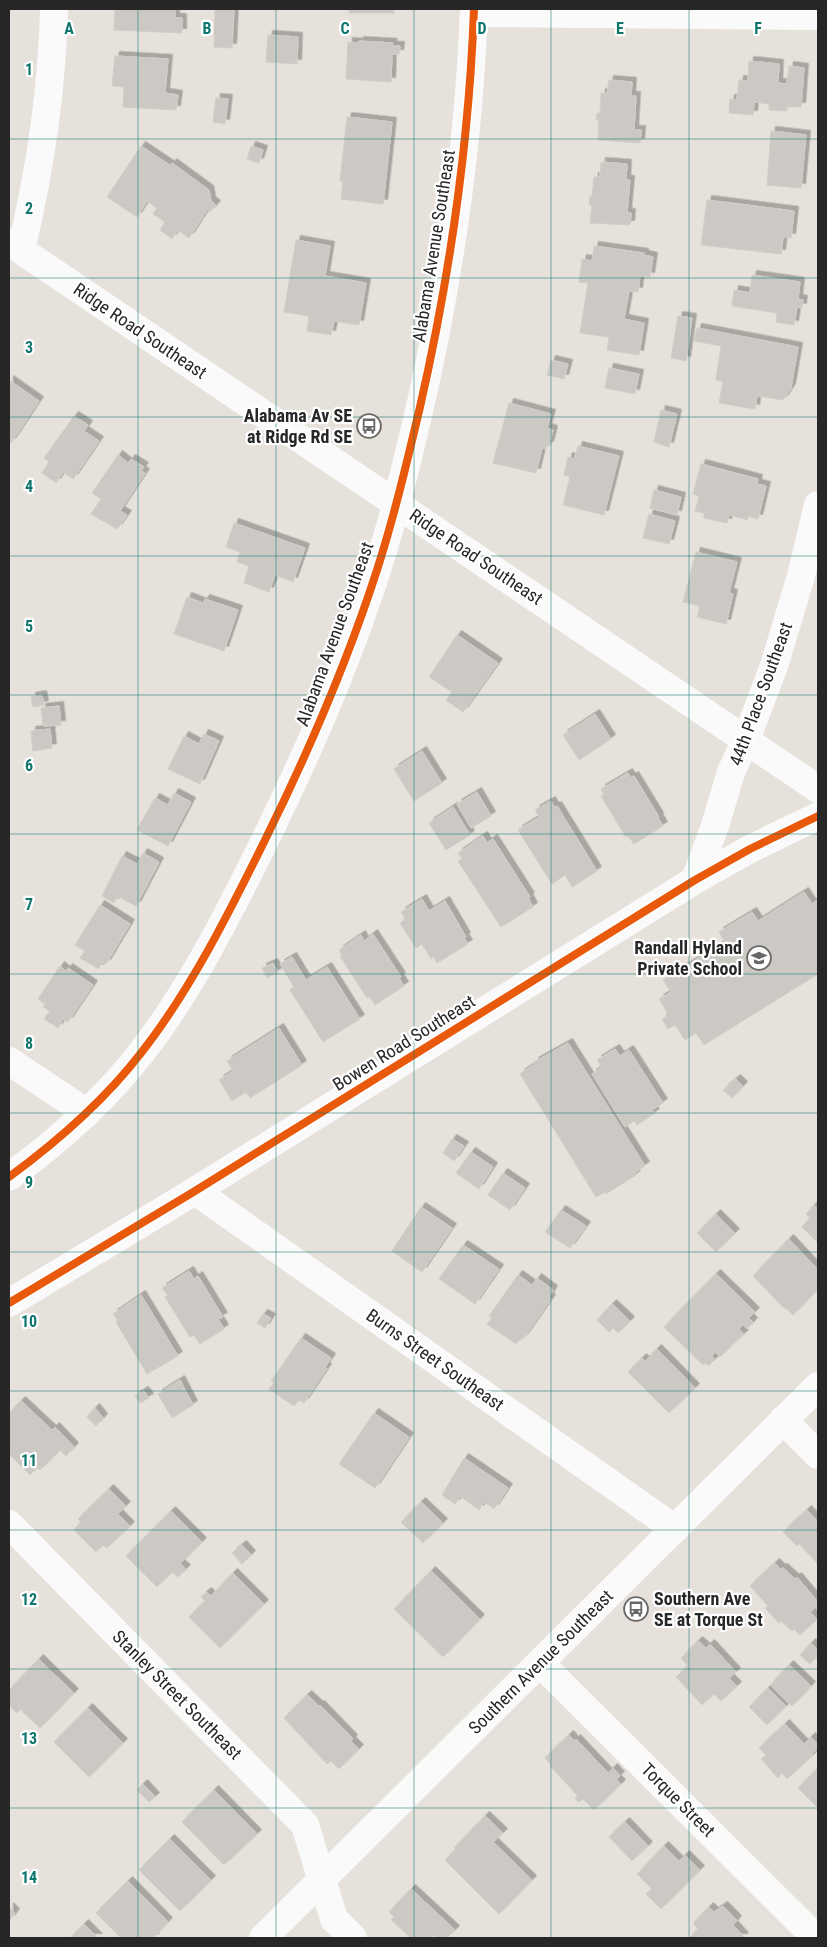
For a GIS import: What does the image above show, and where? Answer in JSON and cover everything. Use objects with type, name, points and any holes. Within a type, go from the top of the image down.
[{"type":"street","points":[[15,246],[32,202],[50,82],[54,9]]},
{"type":"street","points":[[474,11],[818,16]]},
{"type":"street","name":"Alabama Avenue Southeast","points":[[9,1176],[50,1146],[87,1113],[139,1056],[155,1035],[197,970],[256,859],[285,799],[334,684],[375,575],[396,504],[431,360],[450,256],[466,138],[474,11]]},
{"type":"street","name":"Ridge Road Southeast","points":[[15,246],[818,789]]},
{"type":"street","name":"44th Place Southeast","points":[[695,880],[715,826],[731,772],[746,740],[774,666],[791,610],[818,505]]},
{"type":"street","name":"Bowen Road Southeast","points":[[9,1303],[196,1190],[695,880],[750,849],[818,816]]},
{"type":"street","points":[[9,1061],[87,1113]]},
{"type":"street","name":"Burns Street Southeast","points":[[196,1190],[674,1528]]},
{"type":"street","name":"Southern Avenue Southeast","points":[[263,1938],[818,1386]]},
{"type":"street","points":[[783,1420],[818,1455]]},
{"type":"street","name":"Stanley Street Southeast","points":[[9,1524],[306,1825],[334,1919],[353,1938]]},
{"type":"street","name":"Torque Street","points":[[540,1663],[816,1938]]},
{"type":"building","points":[[115,9],[175,9],[175,18],[182,18],[182,33],[114,30]]},
{"type":"building","points":[[215,9],[234,9],[232,48],[214,47]]},
{"type":"building","points":[[349,9],[394,9],[394,13],[349,13]]},
{"type":"building","points":[[268,35],[298,37],[297,64],[266,62]]},
{"type":"building","points":[[359,41],[393,43],[392,46],[400,46],[399,54],[392,54],[391,82],[346,79],[348,42],[359,43]]},
{"type":"building","points":[[115,56],[168,59],[165,93],[178,95],[176,110],[123,107],[124,87],[112,86]]},
{"type":"building","points":[[749,61],[779,64],[778,83],[787,84],[789,66],[804,68],[801,107],[787,106],[787,111],[769,110],[769,104],[754,102],[753,115],[729,113],[730,99],[737,100],[739,80],[748,81]]},
{"type":"building","points":[[609,80],[632,82],[631,96],[636,96],[634,130],[641,130],[640,143],[598,140],[599,120],[596,120],[597,113],[600,113],[601,93],[607,94]]},
{"type":"building","points":[[216,98],[228,99],[225,124],[213,122]]},
{"type":"building","points":[[347,117],[392,122],[383,204],[341,199],[343,181],[340,181]]},
{"type":"building","points":[[771,131],[806,135],[801,188],[767,185]]},
{"type":"building","points":[[141,146],[171,166],[172,163],[209,190],[211,201],[216,205],[210,212],[207,210],[189,238],[178,230],[172,239],[160,230],[165,222],[153,214],[157,208],[147,201],[137,217],[107,197]]},
{"type":"building","points":[[251,146],[263,150],[259,163],[247,159]]},
{"type":"building","points":[[601,162],[627,164],[626,180],[630,180],[627,213],[631,213],[630,225],[590,223],[592,205],[589,205],[590,196],[592,196],[594,177],[600,177]]},
{"type":"building","points":[[707,200],[794,211],[791,238],[783,237],[781,254],[701,245]]},
{"type":"building","points":[[296,240],[330,246],[325,276],[366,283],[359,325],[334,321],[331,335],[307,331],[309,316],[284,312]]},
{"type":"building","points":[[594,246],[644,253],[644,255],[653,257],[650,277],[640,276],[638,292],[629,291],[624,319],[644,323],[639,355],[607,350],[609,337],[580,333],[588,283],[579,282],[582,259],[592,261]]},
{"type":"building","points":[[752,275],[800,282],[798,299],[803,300],[802,308],[797,307],[794,325],[776,322],[777,313],[732,306],[734,290],[750,293]]},
{"type":"building","points":[[678,316],[692,318],[686,361],[671,358]]},
{"type":"building","points":[[697,328],[798,347],[791,388],[783,400],[757,396],[755,409],[719,403],[723,381],[716,380],[721,346],[694,341]]},
{"type":"building","points":[[551,360],[568,364],[564,379],[547,375]]},
{"type":"building","points":[[609,368],[639,374],[635,394],[605,388]]},
{"type":"building","points":[[9,380],[39,401],[11,443],[9,442]]},
{"type":"building","points":[[509,403],[551,414],[547,428],[553,430],[549,446],[546,446],[546,449],[542,448],[536,473],[493,463]]},
{"type":"building","points":[[661,410],[677,414],[669,447],[654,442]]},
{"type":"building","points":[[74,416],[88,425],[84,431],[99,441],[73,479],[63,472],[56,483],[42,473],[49,462],[44,458]]},
{"type":"building","points":[[578,446],[619,456],[604,515],[563,505],[570,477],[564,475],[568,457],[574,459]]},
{"type":"building","points":[[118,455],[128,463],[131,459],[144,467],[141,471],[145,473],[120,511],[127,515],[117,529],[91,514],[101,499],[92,493]]},
{"type":"building","points":[[701,464],[758,479],[757,484],[766,486],[758,519],[748,516],[748,520],[729,515],[727,523],[704,518],[704,513],[695,511],[699,496],[693,494]]},
{"type":"building","points":[[654,490],[681,497],[677,515],[650,508]]},
{"type":"building","points":[[649,514],[675,521],[669,544],[643,538]]},
{"type":"building","points":[[234,523],[305,548],[293,582],[275,575],[269,592],[244,583],[249,566],[237,562],[240,552],[226,547]]},
{"type":"building","points":[[696,552],[737,562],[729,593],[733,594],[726,624],[697,617],[700,606],[683,602]]},
{"type":"building","points":[[187,597],[203,603],[205,599],[238,610],[224,651],[174,634]]},
{"type":"building","points":[[457,635],[498,663],[463,712],[446,700],[452,692],[429,677]]},
{"type":"building","points":[[42,695],[44,705],[33,707],[31,697]]},
{"type":"building","points":[[59,706],[61,725],[43,726],[41,708]]},
{"type":"building","points":[[595,714],[611,739],[579,760],[563,735]]},
{"type":"building","points":[[50,729],[52,748],[33,751],[31,731]]},
{"type":"building","points":[[204,734],[219,741],[200,784],[168,769],[184,736],[199,744]]},
{"type":"building","points":[[422,751],[442,783],[414,801],[394,769]]},
{"type":"building","points":[[628,773],[631,778],[634,776],[663,826],[634,844],[628,836],[626,837],[601,796],[604,794],[601,789]]},
{"type":"building","points":[[477,792],[491,816],[471,828],[457,804]]},
{"type":"building","points":[[174,793],[191,802],[168,846],[137,830],[155,798],[168,805]]},
{"type":"building","points":[[551,801],[554,807],[557,806],[597,871],[572,887],[565,875],[552,884],[518,830],[539,817],[535,810]]},
{"type":"building","points":[[453,807],[470,835],[446,850],[429,823]]},
{"type":"building","points":[[483,836],[487,843],[493,839],[530,897],[528,898],[533,907],[501,927],[458,861],[462,859],[458,853]]},
{"type":"building","points":[[143,853],[159,862],[136,906],[118,896],[114,903],[102,896],[122,856],[137,864]]},
{"type":"building","name":"Randall Hyland Private School","points":[[804,892],[812,904],[818,900],[818,974],[704,1045],[696,1033],[685,1040],[675,1025],[668,1029],[662,1019],[669,1015],[659,999],[671,992],[663,980],[725,942],[719,932],[752,912],[758,921]]},
{"type":"building","points":[[422,899],[429,911],[445,901],[466,937],[464,938],[468,944],[437,963],[434,957],[431,959],[422,944],[416,948],[400,923],[406,919],[401,912]]},
{"type":"building","points":[[100,905],[130,924],[106,964],[102,962],[99,969],[80,958],[85,951],[75,945]]},
{"type":"building","points":[[373,934],[401,977],[399,978],[404,986],[375,1005],[370,997],[367,998],[340,956],[342,955],[339,950],[361,935],[364,941]]},
{"type":"building","points":[[292,957],[306,980],[327,967],[360,1019],[323,1042],[290,990],[294,987],[280,964]]},
{"type":"building","points":[[273,963],[278,972],[267,978],[262,968]]},
{"type":"building","points":[[60,966],[66,971],[68,968],[93,985],[68,1022],[63,1019],[58,1028],[44,1019],[50,1011],[43,1007],[45,1004],[38,999]]},
{"type":"building","points":[[279,1028],[302,1065],[250,1098],[246,1092],[232,1101],[219,1080],[233,1071],[227,1061]]},
{"type":"building","points":[[568,1043],[645,1166],[634,1173],[636,1175],[606,1194],[605,1192],[596,1197],[520,1074],[535,1064],[534,1062]]},
{"type":"building","points":[[615,1049],[620,1056],[629,1050],[663,1103],[652,1110],[655,1113],[637,1125],[634,1121],[625,1127],[592,1074],[602,1067],[597,1060]]},
{"type":"building","points":[[736,1079],[743,1086],[732,1098],[723,1090]]},
{"type":"building","points":[[452,1139],[464,1146],[454,1161],[443,1153]]},
{"type":"building","points":[[471,1152],[493,1167],[479,1189],[456,1173]]},
{"type":"building","points":[[503,1173],[525,1188],[510,1210],[488,1195]]},
{"type":"building","points":[[814,1205],[818,1209],[818,1243],[802,1227],[810,1218],[806,1214]]},
{"type":"building","points":[[421,1207],[452,1228],[422,1272],[392,1251]]},
{"type":"building","points":[[561,1210],[586,1226],[570,1248],[545,1232]]},
{"type":"building","points":[[716,1214],[735,1233],[716,1252],[697,1233]]},
{"type":"building","points":[[789,1239],[818,1270],[818,1289],[809,1298],[771,1257]]},
{"type":"building","points":[[463,1245],[499,1269],[475,1304],[439,1279]]},
{"type":"building","points":[[771,1257],[809,1298],[793,1315],[753,1276]]},
{"type":"building","points":[[189,1271],[194,1279],[198,1276],[223,1317],[218,1319],[224,1329],[200,1344],[194,1335],[190,1337],[165,1297],[168,1295],[162,1288]]},
{"type":"building","points":[[716,1274],[755,1312],[749,1318],[753,1322],[747,1329],[743,1324],[739,1329],[744,1334],[732,1345],[690,1300]]},
{"type":"building","points":[[518,1275],[532,1285],[537,1278],[553,1290],[549,1297],[551,1299],[523,1339],[521,1338],[516,1344],[487,1324],[492,1318],[489,1316]]},
{"type":"building","points":[[141,1295],[178,1356],[147,1374],[113,1314]]},
{"type":"building","points":[[690,1300],[732,1345],[720,1357],[716,1352],[712,1356],[715,1359],[708,1366],[706,1363],[703,1365],[664,1327]]},
{"type":"building","points":[[612,1304],[630,1321],[618,1333],[613,1328],[609,1332],[597,1320]]},
{"type":"building","points":[[263,1314],[271,1318],[265,1328],[257,1323]]},
{"type":"building","points":[[301,1338],[331,1358],[325,1367],[327,1368],[304,1403],[299,1400],[294,1406],[269,1389],[274,1383],[271,1381]]},
{"type":"building","points":[[657,1349],[695,1388],[669,1413],[628,1372],[642,1358],[645,1361]]},
{"type":"building","points":[[180,1380],[193,1405],[172,1418],[158,1394]]},
{"type":"building","points":[[144,1391],[149,1398],[140,1403],[135,1396]]},
{"type":"building","points":[[21,1401],[52,1430],[55,1427],[74,1447],[66,1456],[60,1450],[40,1470],[37,1468],[30,1475],[9,1454],[9,1413]]},
{"type":"building","points":[[95,1408],[103,1418],[96,1426],[87,1417]]},
{"type":"building","points":[[374,1413],[409,1437],[375,1488],[339,1464]]},
{"type":"building","points":[[464,1458],[508,1488],[494,1509],[484,1502],[479,1510],[460,1496],[455,1504],[442,1495]]},
{"type":"building","points":[[109,1489],[126,1506],[118,1514],[130,1526],[107,1548],[103,1545],[96,1552],[74,1530],[81,1522],[78,1519]]},
{"type":"building","points":[[421,1502],[443,1523],[423,1543],[401,1522]]},
{"type":"building","points":[[807,1510],[818,1522],[818,1564],[799,1544],[797,1546],[783,1532]]},
{"type":"building","points":[[171,1511],[202,1542],[180,1564],[186,1569],[178,1577],[172,1572],[157,1587],[126,1556]]},
{"type":"building","points":[[242,1545],[251,1555],[242,1564],[232,1553]]},
{"type":"building","points":[[775,1563],[795,1579],[797,1577],[818,1602],[818,1605],[810,1612],[817,1619],[800,1635],[794,1629],[792,1631],[781,1621],[779,1623],[765,1608],[768,1606],[750,1586]]},
{"type":"building","points":[[431,1571],[480,1619],[443,1657],[394,1609]]},
{"type":"building","points":[[233,1573],[264,1604],[220,1648],[189,1617],[205,1601],[201,1597],[207,1592],[211,1596]]},
{"type":"building","points":[[698,1641],[706,1648],[710,1644],[736,1672],[729,1678],[737,1686],[721,1701],[714,1694],[702,1705],[676,1677],[688,1666],[681,1658]]},
{"type":"building","points":[[811,1643],[818,1650],[818,1655],[810,1664],[800,1655]]},
{"type":"building","points":[[39,1659],[56,1676],[22,1711],[21,1709],[17,1713],[9,1705],[9,1690]]},
{"type":"building","points":[[789,1665],[811,1686],[792,1706],[770,1685]]},
{"type":"building","points":[[56,1676],[74,1693],[40,1728],[22,1711]]},
{"type":"building","points":[[768,1688],[786,1706],[767,1725],[749,1707]]},
{"type":"building","points":[[307,1695],[320,1705],[353,1739],[351,1741],[359,1749],[339,1769],[331,1761],[327,1764],[284,1718]]},
{"type":"building","points":[[88,1708],[106,1726],[71,1759],[54,1742]]},
{"type":"building","points":[[785,1724],[804,1744],[811,1737],[818,1745],[813,1755],[787,1779],[782,1773],[778,1778],[761,1759],[766,1755],[759,1748]]},
{"type":"building","points":[[106,1726],[123,1743],[89,1777],[71,1759]]},
{"type":"building","points":[[569,1735],[574,1741],[576,1739],[608,1773],[613,1768],[620,1776],[616,1779],[621,1784],[594,1810],[583,1799],[579,1802],[575,1798],[578,1796],[545,1758]]},
{"type":"building","points":[[818,1768],[818,1808],[798,1788]]},
{"type":"building","points":[[143,1784],[155,1797],[149,1802],[137,1790]]},
{"type":"building","points":[[214,1790],[257,1834],[224,1865],[182,1822]]},
{"type":"building","points":[[485,1816],[503,1833],[493,1842],[532,1880],[499,1914],[445,1860]]},
{"type":"building","points":[[625,1822],[648,1846],[632,1861],[609,1837]]},
{"type":"building","points":[[170,1839],[211,1880],[180,1911],[139,1870]]},
{"type":"building","points":[[664,1846],[679,1861],[685,1855],[700,1870],[661,1909],[646,1894],[652,1889],[637,1874]]},
{"type":"building","points":[[128,1881],[168,1922],[155,1938],[121,1938],[96,1913]]},
{"type":"building","points":[[411,1889],[455,1930],[447,1938],[437,1938],[434,1935],[431,1938],[411,1938],[391,1920],[394,1917],[389,1912]]},
{"type":"building","points":[[723,1906],[737,1920],[733,1925],[743,1938],[689,1938],[698,1929],[693,1923],[709,1907],[714,1912]]},
{"type":"building","points":[[9,1907],[15,1913],[10,1920],[9,1919]]},
{"type":"building","points":[[84,1924],[98,1938],[70,1938]]},
{"type":"cycle path","points":[[9,1177],[63,1135],[112,1088],[141,1053],[176,1004],[208,950],[252,867],[296,774],[340,673],[377,570],[389,530],[431,358],[449,259],[463,159],[474,9]]},
{"type":"cycle path","points":[[9,1303],[195,1191],[695,880],[750,849],[818,816]]},
{"type":"place","name":"Alabama Av SE at Ridge Rd SE","points":[[369,426]]},
{"type":"place","name":"Randall Hyland Private School","points":[[759,958]]},
{"type":"place","name":"Southern Ave SE at Torque St","points":[[636,1609]]}]
